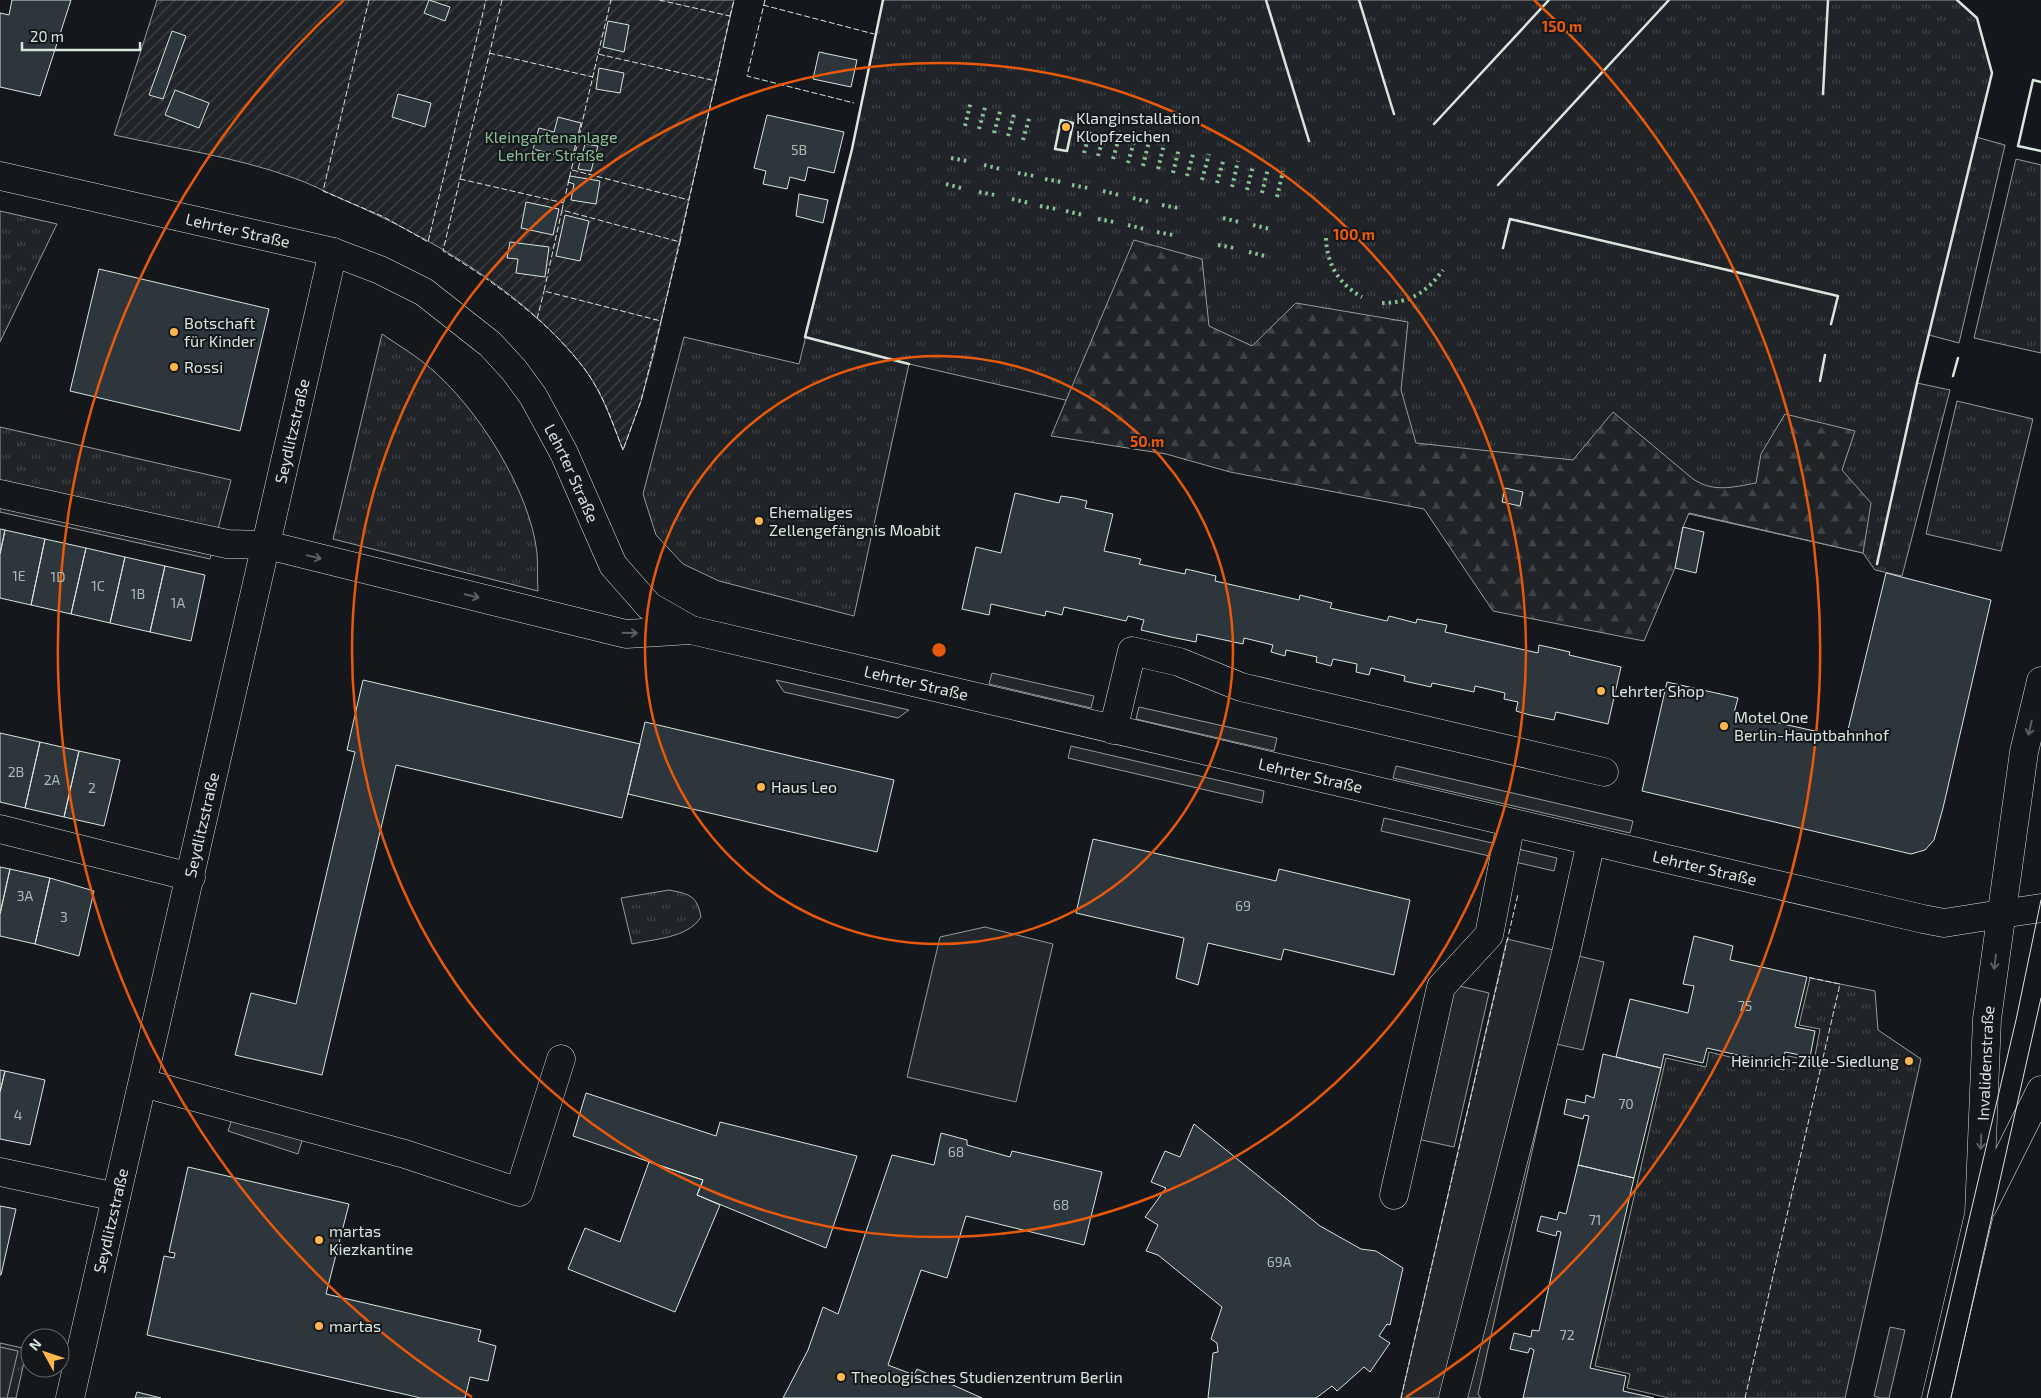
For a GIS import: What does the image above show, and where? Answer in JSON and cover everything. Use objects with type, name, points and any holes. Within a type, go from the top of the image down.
[{"type":"street","name":"Lehrter Straße","points":[[0,176],[333,252],[380,270],[424,292],[490,344],[508,364],[533,396],[564,453],[613,565],[649,606],[691,630],[1591,842],[1944,923],[2001,914]]},
{"type":"street","name":"Seydlitzstraße","points":[[70,1398],[333,252]]},
{"type":"street","points":[[0,494],[227,544],[267,544],[626,634],[691,630]]},
{"type":"street","points":[[1114,730],[1132,651],[1179,662],[1241,687],[1604,772]]},
{"type":"street","name":"Invalidenstraße","points":[[1936,1398],[1979,1214],[1987,1019],[2024,752],[2041,681]]},
{"type":"street","points":[[1394,1195],[1441,987],[1489,935],[1511,823]]},
{"type":"street","points":[[0,829],[191,876]]},
{"type":"street","points":[[1453,1398],[1566,953],[1591,842]]},
{"type":"street","points":[[2001,914],[2041,908]]},
{"type":"street","points":[[143,1083],[405,1154],[519,1192],[562,1059]]},
{"type":"street","name":"Invalidenstraße","points":[[1979,1214],[2041,1090]]},
{"type":"street","points":[[0,1172],[116,1197]]},
{"type":"green space","name":"Kleingartenanlage Lehrter Straße","points":[[157,0],[734,0],[654,353],[641,401],[623,450],[606,408],[584,368],[560,340],[534,315],[474,269],[410,231],[291,177],[226,158],[114,135]]},
{"type":"green space","points":[[883,0],[1957,0],[1977,18],[1992,73],[1976,137],[2005,145],[1959,343],[1929,335],[1917,383],[1950,390],[1902,576],[1875,570],[1863,553],[1676,511],[1668,539],[909,364],[854,616],[719,581],[683,564],[656,535],[643,494],[684,337],[799,364],[852,149]]},
{"type":"green space","points":[[2016,159],[2041,165],[2041,353],[1974,338]]},
{"type":"green space","points":[[0,211],[57,224],[0,342]]},
{"type":"green space","points":[[1134,240],[1202,259],[1209,326],[1252,346],[1296,303],[1408,322],[1401,390],[1416,443],[1573,460],[1613,412],[1693,479],[1708,486],[1724,488],[1756,483],[1761,454],[1785,414],[1855,431],[1842,470],[1871,503],[1863,553],[1689,513],[1683,527],[1675,568],[1644,641],[1493,611],[1424,509],[1230,472],[1166,454],[1051,436]]},
{"type":"green space","points":[[382,334],[424,363],[447,384],[465,404],[498,451],[524,503],[532,529],[537,553],[538,591],[333,539]]},
{"type":"green space","points":[[1957,401],[2033,419],[2001,551],[1926,534]]},
{"type":"green space","points":[[0,427],[231,480],[210,559],[0,512]]},
{"type":"green space","points":[[669,890],[687,894],[691,897],[697,904],[701,917],[695,924],[679,933],[660,939],[632,944],[621,898]]},
{"type":"green space","points":[[1810,978],[1875,991],[1878,1030],[1921,1059],[1845,1398],[1669,1398],[1627,1388],[1630,1374],[1595,1366],[1666,1058],[1706,1067],[1709,1052],[1784,1070],[1788,1056],[1814,1061],[1820,1029],[1799,1025]]},
{"type":"green space","points":[[0,1343],[20,1347],[20,1378],[16,1398],[0,1398]]},
{"type":"shaded area","points":[[992,673],[1094,696],[1091,708],[989,684]]},
{"type":"shaded area","points":[[776,680],[909,710],[898,718],[784,692]]},
{"type":"shaded area","points":[[1139,707],[1277,738],[1274,751],[1136,719]]},
{"type":"shaded area","points":[[1071,746],[1264,791],[1262,803],[1068,758]]},
{"type":"shaded area","points":[[1396,766],[1633,821],[1630,833],[1393,778]]},
{"type":"shaded area","points":[[1384,818],[1557,858],[1554,871],[1381,831]]},
{"type":"shaded area","points":[[985,927],[1053,944],[1016,1102],[907,1077],[940,937]]},
{"type":"shaded area","points":[[1507,939],[1604,962],[1583,1050],[1556,1044],[1478,1394],[1481,1398],[1401,1398]]},
{"type":"shaded area","points":[[1429,979],[1489,993],[1454,1147],[1394,1134]]},
{"type":"shaded area","points":[[234,1113],[304,1134],[298,1154],[228,1131]]},
{"type":"shaded area","points":[[1890,1327],[1905,1330],[1889,1398],[1880,1398],[1874,1396]]},
{"type":"shaded area","points":[[0,1347],[18,1351],[7,1398],[0,1398]]},
{"type":"building","points":[[12,0],[71,0],[40,96],[0,87],[0,13],[9,15]]},
{"type":"building","points":[[429,0],[450,7],[445,21],[424,13]]},
{"type":"building","points":[[608,21],[629,25],[624,52],[603,47]]},
{"type":"building","points":[[172,31],[186,36],[163,99],[149,95]]},
{"type":"building","points":[[819,52],[857,60],[851,87],[813,79]]},
{"type":"building","points":[[599,68],[624,73],[620,93],[596,89]]},
{"type":"building","points":[[175,90],[209,103],[199,128],[165,115]]},
{"type":"building","points":[[398,94],[431,103],[425,127],[392,117]]},
{"type":"building","points":[[767,115],[844,132],[834,173],[808,167],[805,181],[790,177],[787,189],[763,184],[766,171],[754,168]]},
{"type":"building","points":[[558,117],[581,123],[572,159],[533,149],[539,128],[554,132]]},
{"type":"building","points":[[585,144],[598,146],[591,171],[578,169]]},
{"type":"building","points":[[570,176],[600,181],[596,204],[571,200],[574,184],[568,182]]},
{"type":"building","points":[[799,194],[828,200],[823,223],[796,216]]},
{"type":"building","points":[[526,202],[559,209],[553,235],[521,228]]},
{"type":"building","points":[[565,215],[589,221],[580,261],[556,256]]},
{"type":"building","points":[[510,242],[549,247],[545,277],[516,273],[518,259],[507,258]]},
{"type":"building","name":"Botschaft für Kinder","points":[[99,269],[269,309],[240,431],[70,391]]},
{"type":"building","points":[[1505,488],[1523,492],[1520,506],[1502,502]]},
{"type":"building","points":[[1015,493],[1059,503],[1061,496],[1074,498],[1087,501],[1085,508],[1113,514],[1104,551],[1141,559],[1139,564],[1185,574],[1186,569],[1216,576],[1215,581],[1299,600],[1300,595],[1332,603],[1330,608],[1387,621],[1389,616],[1416,623],[1417,619],[1447,625],[1445,632],[1538,653],[1539,645],[1570,652],[1569,655],[1621,667],[1608,724],[1556,712],[1554,720],[1530,715],[1516,711],[1518,702],[1504,699],[1505,693],[1475,686],[1474,692],[1432,683],[1431,687],[1404,681],[1405,676],[1371,668],[1369,675],[1356,672],[1357,664],[1333,659],[1331,666],[1316,662],[1317,657],[1286,650],[1285,656],[1271,652],[1273,645],[1244,638],[1243,644],[1197,634],[1196,642],[1171,637],[1141,630],[1144,620],[1128,616],[1126,621],[1064,607],[1062,615],[1046,611],[1045,616],[991,604],[989,615],[962,609],[976,547],[1001,553]]},
{"type":"building","points":[[1683,527],[1704,532],[1696,573],[1675,568]]},
{"type":"building","points":[[0,529],[5,530],[0,554]]},
{"type":"building","points":[[5,530],[45,539],[31,605],[0,598],[0,554]]},
{"type":"building","points":[[45,539],[86,548],[71,614],[31,605]]},
{"type":"building","points":[[86,548],[125,557],[110,623],[71,614]]},
{"type":"building","points":[[125,557],[165,566],[150,632],[110,623]]},
{"type":"building","points":[[165,566],[205,575],[191,641],[150,632]]},
{"type":"building","name":"Motel One Berlin-Hauptbahnhof","points":[[1886,573],[1991,600],[1943,808],[1934,840],[1925,850],[1911,854],[1642,791],[1667,682],[1738,698],[1734,713],[1846,738]]},
{"type":"building","points":[[363,680],[640,744],[622,818],[396,765],[322,1075],[235,1055],[251,993],[296,1004],[355,752],[347,750]]},
{"type":"building","name":"Haus Leo","points":[[645,722],[894,780],[877,852],[628,794]]},
{"type":"building","points":[[0,733],[40,742],[25,808],[0,802]]},
{"type":"building","points":[[40,742],[79,751],[64,817],[25,808]]},
{"type":"building","points":[[79,751],[120,760],[104,826],[64,817]]},
{"type":"building","points":[[1093,839],[1276,881],[1279,869],[1410,900],[1394,975],[1284,949],[1281,960],[1208,943],[1198,985],[1176,978],[1184,938],[1076,913]]},
{"type":"building","points":[[0,867],[10,869],[0,914]]},
{"type":"building","points":[[10,869],[50,878],[35,944],[0,936],[0,914]]},
{"type":"building","points":[[50,878],[94,891],[79,956],[35,944]]},
{"type":"building","points":[[1694,936],[1733,946],[1730,960],[1807,977],[1795,1027],[1815,1031],[1810,1057],[1785,1052],[1782,1065],[1707,1048],[1703,1063],[1664,1054],[1661,1068],[1616,1057],[1630,999],[1688,1013],[1694,986],[1683,984]]},
{"type":"building","points":[[1603,1054],[1661,1068],[1634,1178],[1578,1165],[1589,1116],[1584,1115],[1583,1119],[1564,1114],[1567,1099],[1585,1103],[1586,1095],[1594,1098]]},
{"type":"building","points":[[0,1070],[5,1071],[0,1092]]},
{"type":"building","points":[[5,1071],[45,1080],[30,1145],[0,1139],[0,1092]]},
{"type":"building","points":[[586,1093],[716,1136],[720,1122],[857,1156],[826,1248],[697,1195],[703,1180],[573,1136]]},
{"type":"building","points":[[1194,1124],[1320,1226],[1361,1249],[1376,1251],[1403,1268],[1390,1325],[1387,1324],[1379,1336],[1390,1343],[1370,1372],[1364,1367],[1337,1391],[1332,1386],[1316,1398],[1208,1398],[1213,1353],[1218,1352],[1217,1343],[1211,1339],[1222,1307],[1158,1255],[1146,1251],[1158,1225],[1145,1217],[1166,1188],[1151,1182],[1165,1151],[1180,1157]]},
{"type":"building","points":[[941,1133],[967,1140],[967,1145],[1010,1157],[1012,1151],[1102,1172],[1084,1245],[966,1216],[947,1278],[921,1270],[888,1365],[914,1375],[917,1369],[982,1398],[783,1398],[808,1350],[823,1307],[838,1314],[892,1155],[934,1165]]},
{"type":"building","points":[[649,1162],[703,1180],[697,1195],[720,1205],[675,1312],[568,1269],[585,1228],[620,1242]]},
{"type":"building","points":[[1578,1165],[1634,1178],[1590,1368],[1626,1376],[1623,1391],[1654,1398],[1523,1398],[1534,1350],[1530,1348],[1528,1353],[1510,1349],[1514,1333],[1531,1337],[1532,1330],[1539,1331],[1561,1232],[1557,1231],[1556,1236],[1537,1231],[1541,1216],[1557,1220],[1559,1212],[1566,1214]]},
{"type":"building","points":[[188,1167],[349,1204],[326,1294],[481,1330],[478,1341],[496,1346],[488,1381],[470,1377],[465,1398],[421,1398],[147,1335],[164,1256],[174,1258],[175,1253],[169,1252]]},
{"type":"building","points":[[0,1206],[16,1209],[1,1275],[0,1275]]},
{"type":"building","points":[[137,1392],[161,1398],[135,1398]]},
{"type":"tram line","points":[[1927,1398],[2016,1020],[2041,900]]},
{"type":"tram line","points":[[1951,1398],[2041,998]]},
{"type":"hedge","points":[[965,126],[971,101]]},
{"type":"hedge","points":[[979,129],[986,104]]},
{"type":"hedge","points":[[994,133],[1001,108]]},
{"type":"hedge","points":[[1008,136],[1015,111]]},
{"type":"hedge","points":[[1023,140],[1030,115]]},
{"type":"hedge","points":[[1084,153],[1091,128]]},
{"type":"hedge","points":[[1098,156],[1105,131]]},
{"type":"hedge","points":[[1113,159],[1120,134]]},
{"type":"hedge","points":[[1128,163],[1135,138]]},
{"type":"hedge","points":[[1143,166],[1149,141]]},
{"type":"hedge","points":[[1158,169],[1164,144]]},
{"type":"hedge","points":[[1173,173],[1179,148]]},
{"type":"hedge","points":[[1187,176],[1194,151]]},
{"type":"hedge","points":[[1202,180],[1209,154]]},
{"type":"hedge","points":[[951,158],[967,161]]},
{"type":"hedge","points":[[1217,183],[1224,158]]},
{"type":"hedge","points":[[1232,187],[1238,161]]},
{"type":"hedge","points":[[984,165],[1000,169]]},
{"type":"hedge","points":[[1247,190],[1253,165]]},
{"type":"hedge","points":[[1262,193],[1268,168]]},
{"type":"hedge","points":[[1277,197],[1283,171]]},
{"type":"hedge","points":[[1018,173],[1034,176]]},
{"type":"hedge","points":[[1045,179],[1062,182]]},
{"type":"hedge","points":[[946,184],[961,188]]},
{"type":"hedge","points":[[1072,185],[1088,188]]},
{"type":"hedge","points":[[1103,191],[1119,195]]},
{"type":"hedge","points":[[979,192],[995,195]]},
{"type":"hedge","points":[[1133,198],[1149,202]]},
{"type":"hedge","points":[[1012,199],[1029,203]]},
{"type":"hedge","points":[[1162,205],[1178,208]]},
{"type":"hedge","points":[[1040,206],[1056,209]]},
{"type":"hedge","points":[[1066,211],[1083,215]]},
{"type":"hedge","points":[[1223,218],[1239,222]]},
{"type":"hedge","points":[[1098,219],[1114,222]]},
{"type":"hedge","points":[[1128,225],[1144,229]]},
{"type":"hedge","points":[[1253,225],[1270,229]]},
{"type":"hedge","points":[[1157,232],[1173,235]]},
{"type":"hedge","points":[[1326,238],[1329,257],[1336,273],[1347,286],[1362,297]]},
{"type":"hedge","points":[[1218,245],[1234,248]]},
{"type":"hedge","points":[[1249,252],[1265,256]]},
{"type":"hedge","points":[[1382,303],[1401,301],[1417,295],[1431,284],[1443,270]]},
{"type":"fence","points":[[369,0],[323,191],[384,217],[428,242],[486,0]]},
{"type":"fence","points":[[502,0],[443,251],[508,294],[550,330],[568,349],[585,369],[598,390],[623,450],[641,401],[661,321]]},
{"type":"fence","points":[[598,54],[611,0]]},
{"type":"fence","points":[[659,0],[730,16],[716,81]]},
{"type":"fence","points":[[730,16],[734,0]]},
{"type":"fence","points":[[765,0],[747,76],[854,103]]},
{"type":"fence","points":[[763,5],[874,34]]},
{"type":"fence","points":[[489,53],[593,77]]},
{"type":"fence","points":[[572,170],[689,200],[716,81],[598,54],[562,210],[680,242],[689,200]]},
{"type":"fence","points":[[460,179],[564,203]]},
{"type":"fence","points":[[562,210],[544,291],[661,321],[680,242]]},
{"type":"fence","points":[[537,319],[544,291]]},
{"type":"fence","points":[[1401,1398],[1518,894]]},
{"type":"fence","points":[[1745,1398],[1840,984],[1807,977]]},
{"type":"wall","points":[[883,0],[852,149],[805,337],[909,364]]},
{"type":"wall","points":[[1266,0],[1309,141]]},
{"type":"wall","points":[[1359,0],[1394,114]]},
{"type":"wall","points":[[1434,124],[1549,0]]},
{"type":"wall","points":[[1498,185],[1669,0]]},
{"type":"wall","points":[[1823,94],[1828,0]]},
{"type":"wall","points":[[1877,564],[1917,383],[1992,73],[1977,18],[1957,0]]},
{"type":"wall","points":[[2041,82],[2033,80],[2018,146],[2041,151]]},
{"type":"wall","points":[[1061,120],[1073,123],[1067,151],[1055,149],[1061,120]]},
{"type":"wall","points":[[1503,248],[1510,219],[1838,296],[1831,324]]},
{"type":"wall","points":[[1820,381],[1825,355]]},
{"type":"wall","points":[[1953,376],[1958,358]]},
{"type":"place","name":"Klanginstallation Klopfzeichen","points":[[1066,127]]},
{"type":"place","name":"Botschaft für Kinder","points":[[174,332]]},
{"type":"place","name":"Rossi","points":[[174,367]]},
{"type":"place","name":"Ehemaliges Zellengefängnis Moabit","points":[[759,521]]},
{"type":"place","name":"Lehrter Shop","points":[[1601,691]]},
{"type":"place","name":"Motel One Berlin-Hauptbahnhof","points":[[1724,726]]},
{"type":"place","name":"Haus Leo","points":[[761,787]]},
{"type":"place","name":"Heinrich-Zille-Siedlung","points":[[1909,1061]]},
{"type":"place","name":"martas Kiezkantine","points":[[319,1240]]},
{"type":"place","name":"martas","points":[[319,1326]]},
{"type":"place","name":"Theologisches Studienzentrum Berlin","points":[[841,1377]]}]
